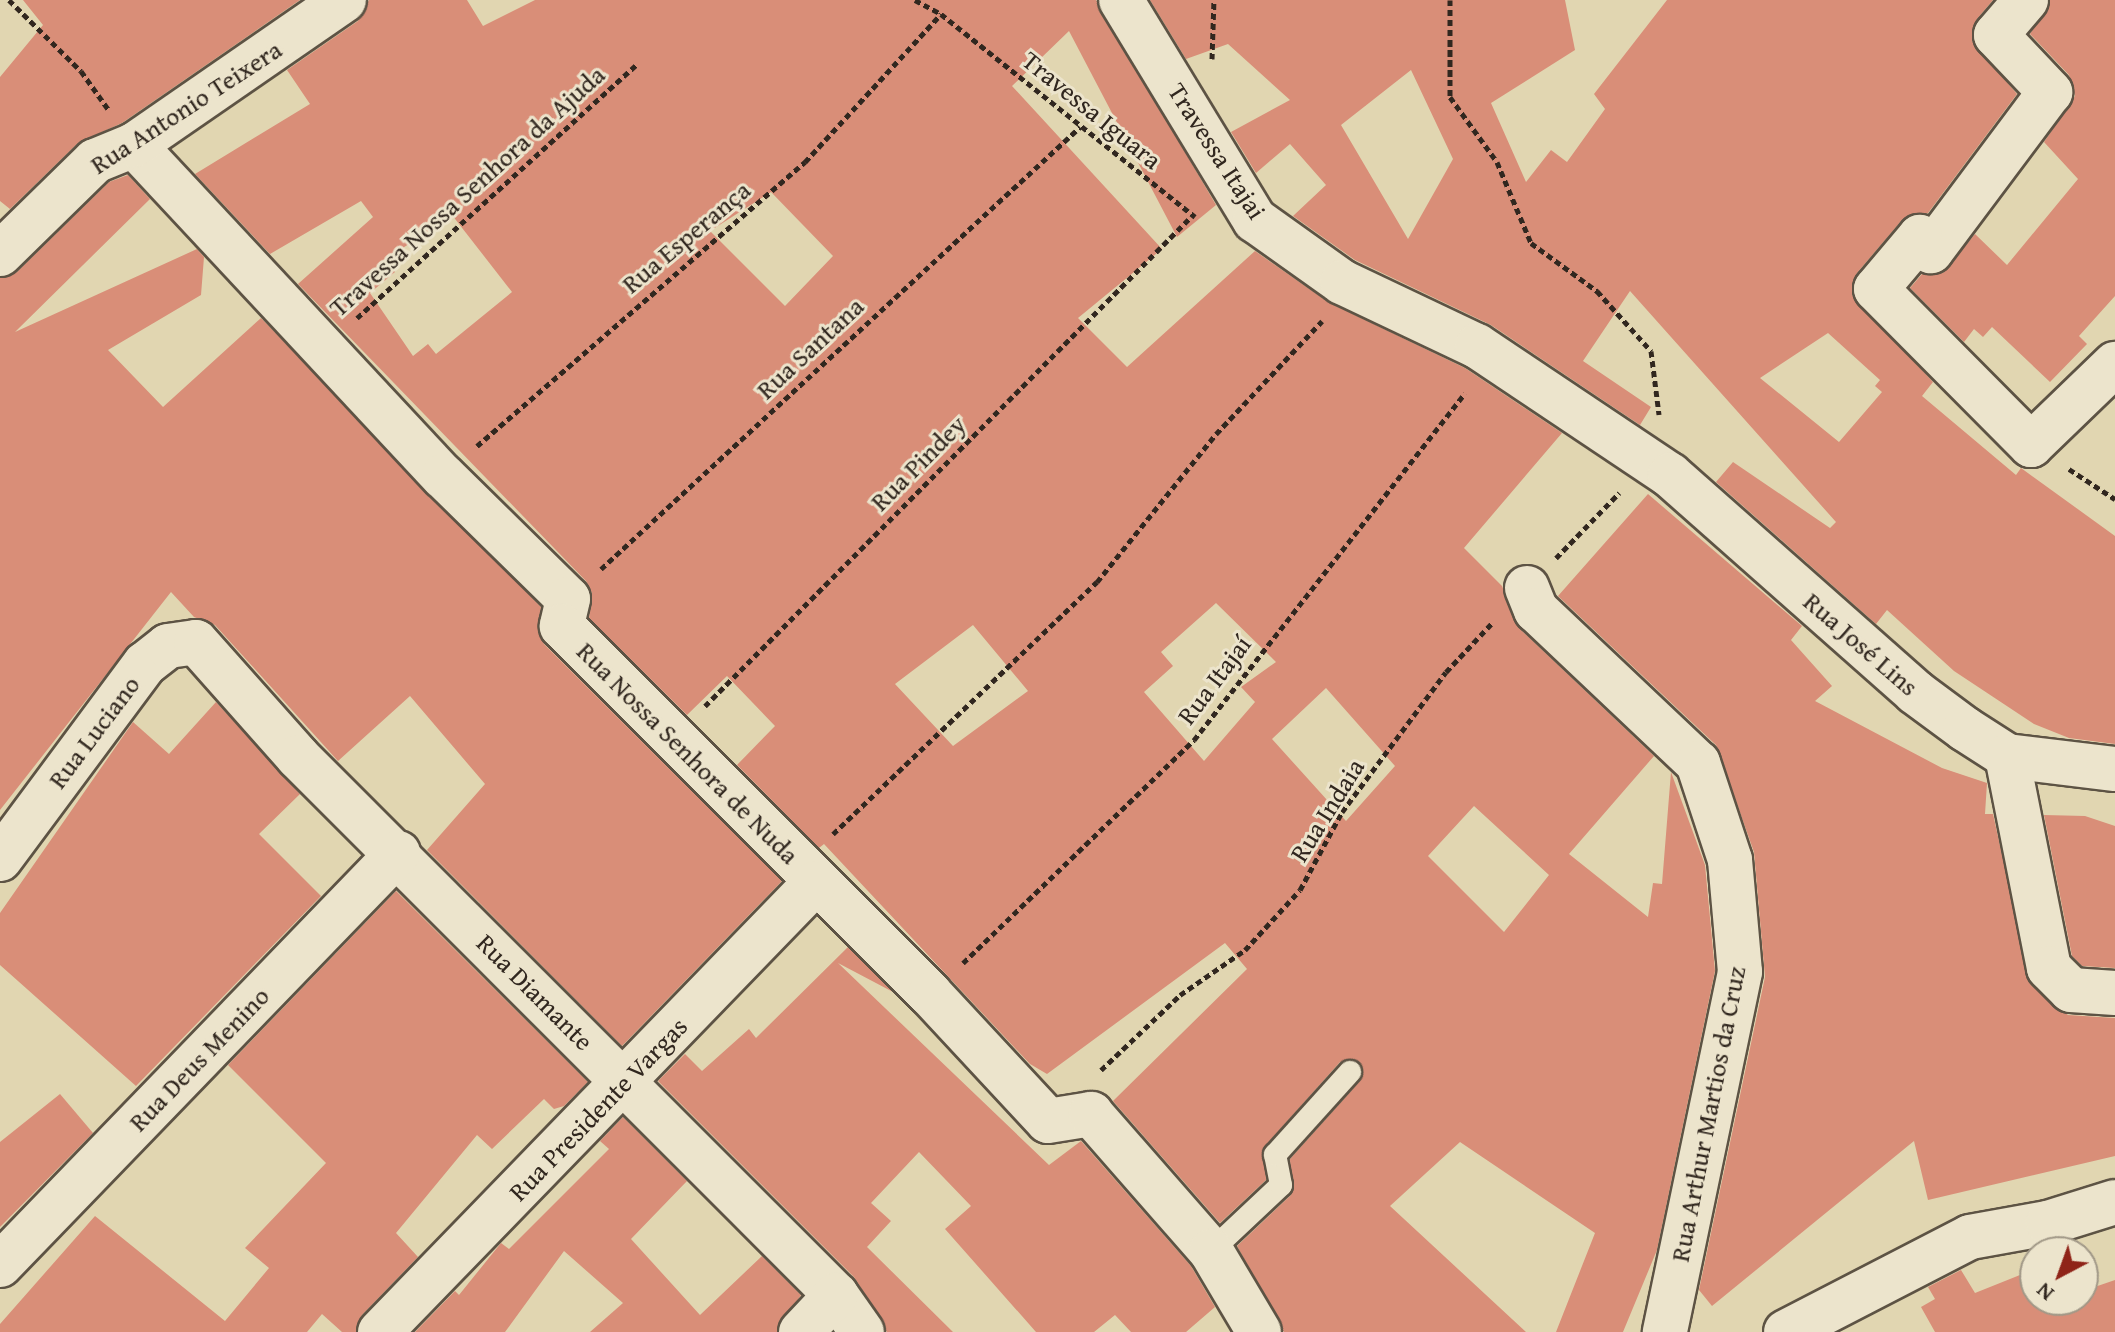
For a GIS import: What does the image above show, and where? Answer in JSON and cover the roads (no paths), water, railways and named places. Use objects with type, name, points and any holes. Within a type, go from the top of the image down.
[{"type":"street","name":"Rua Antonio Teixera","points":[[0,254],[95,161],[134,145],[344,0]]},
{"type":"street","name":"Travessa Itajai","points":[[1121,0],[1255,220],[1353,287],[1500,361]]},
{"type":"street","points":[[2026,0],[1996,35],[2050,92],[1931,251],[1920,237],[1876,289],[2031,445],[2115,364]]},
{"type":"street","name":"Rua Nossa Senhora de Nuda","points":[[134,145],[443,476],[568,599],[562,626],[930,994],[1048,1121],[1091,1114],[1211,1251]]},
{"type":"street","name":"Rua José Lins","points":[[1500,361],[1643,460],[1915,692],[2007,756],[2115,769]]},
{"type":"street","name":"Rua Arthur Martios da Cruz","points":[[1527,588],[1536,610],[1698,763],[1730,860],[1740,972],[1665,1332]]},
{"type":"street","name":"Rua Luciano","points":[[0,859],[154,655],[182,643],[209,651]]},
{"type":"street","name":"Rua Diamante","points":[[209,651],[298,757],[398,853],[836,1295],[862,1332]]},
{"type":"street","points":[[2007,756],[2049,968],[2071,990],[2115,993]]},
{"type":"street","name":"Rua Deus Menino","points":[[0,1265],[398,853]]},
{"type":"street","name":"Rua Presidente Vargas","points":[[380,1332],[624,1082],[808,875]]},
{"type":"street","points":[[1786,1332],[1970,1237],[2048,1223],[2115,1202]]},
{"type":"street","points":[[1211,1251],[1259,1332]]},
{"type":"street","points":[[801,1332],[836,1295]]},
{"type":"lane","points":[[1211,1251],[1281,1185],[1275,1155],[1350,1072]]}]
